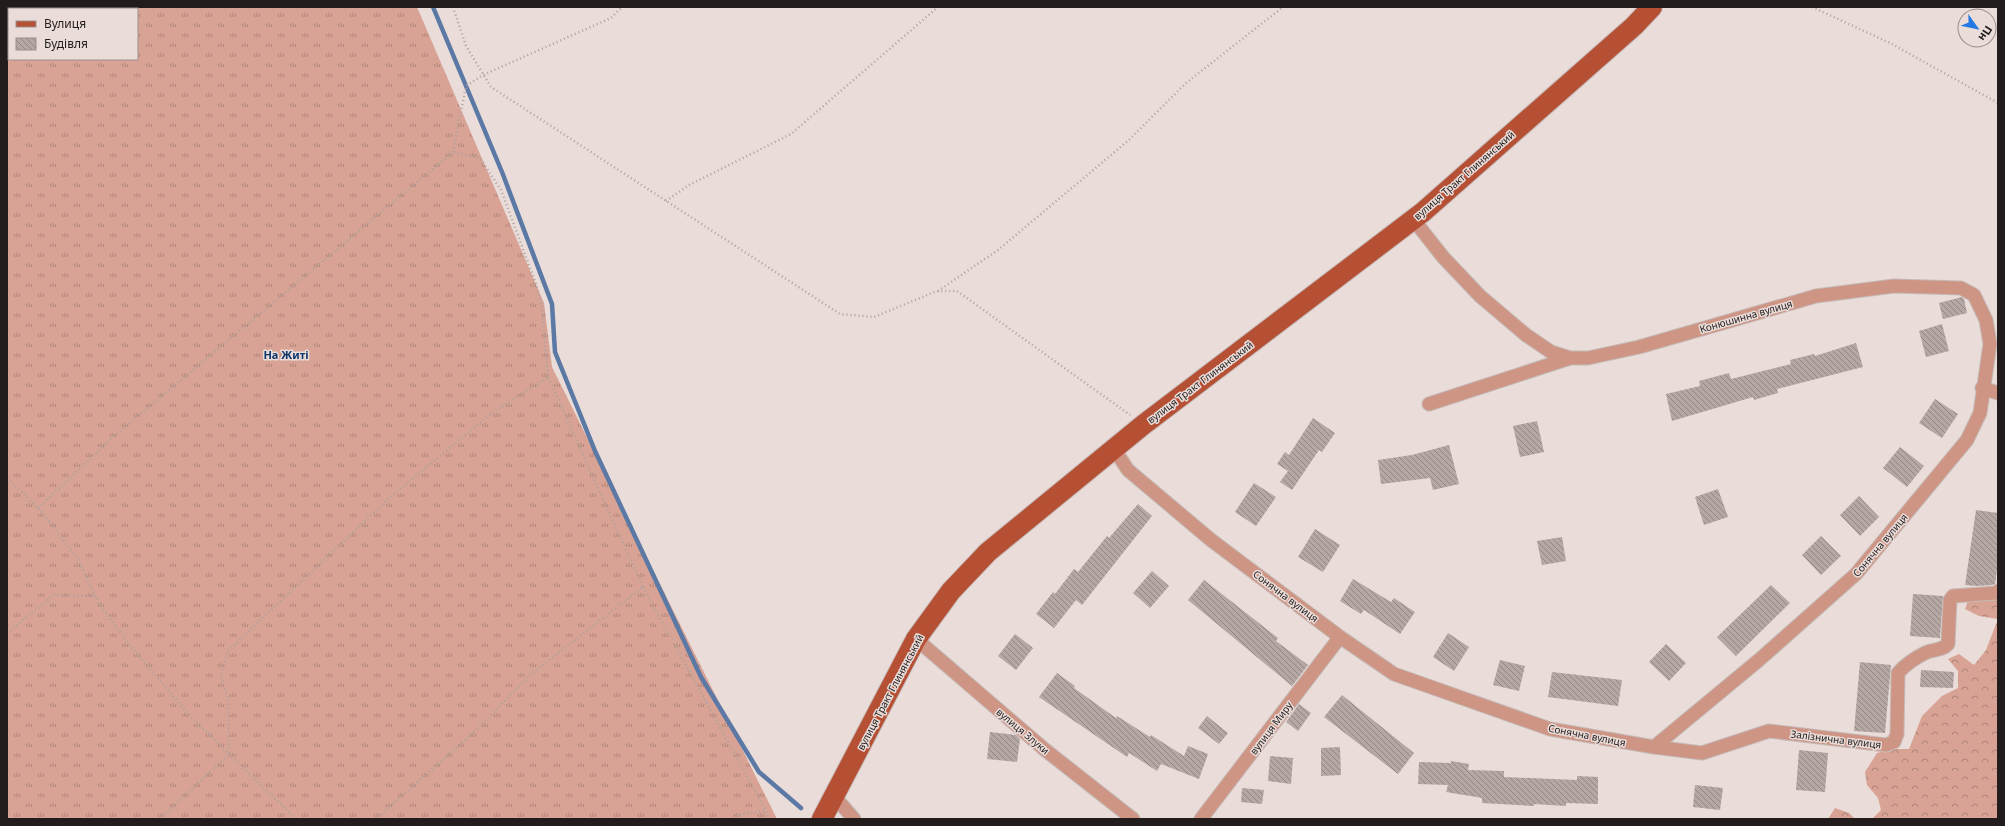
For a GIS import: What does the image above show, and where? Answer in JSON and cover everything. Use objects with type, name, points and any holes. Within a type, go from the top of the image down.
[{"type":"main road","name":"вулиця Тракт Глинянський","points":[[822,819],[916,639],[952,592],[988,552],[1143,425],[1423,212],[1616,41],[1652,7]]},
{"type":"street","points":[[1413,219],[1443,257],[1480,296],[1526,335],[1551,352],[1570,358]]},
{"type":"street","name":"Конюшинна вулиця","points":[[1429,404],[1570,358],[1588,358],[1639,347],[1816,296],[1894,286],[1961,288],[1974,295],[1986,320],[1990,344],[1982,388]]},
{"type":"street","points":[[1982,388],[1998,393]]},
{"type":"street","name":"Сонячна вулиця","points":[[1114,449],[1128,470],[1211,540],[1340,637],[1394,674],[1550,729],[1654,747],[1759,660],[1856,574],[1967,440],[1980,413],[1982,388]]},
{"type":"street","name":"Залізнична вулиця","points":[[1654,747],[1702,753],[1769,731],[1886,745],[1894,742],[1897,734],[1898,673],[1925,652],[1944,648],[1948,644],[1950,600],[1953,596],[1996,593],[1998,591]]},
{"type":"street","name":"вулиця Миру","points":[[1201,819],[1340,637]]},
{"type":"street","name":"вулиця Злуки","points":[[916,639],[1044,749],[1133,819]]},
{"type":"street","points":[[834,796],[854,819]]},
{"type":"path","points":[[453,7],[466,46],[491,87],[840,314],[874,317],[937,291],[998,250],[1129,140],[1186,83],[1283,7]]},
{"type":"path","points":[[38,508],[125,427],[453,152],[466,86],[484,75],[611,18],[622,7]]},
{"type":"path","points":[[666,201],[689,185],[791,134],[938,7]]},
{"type":"path","points":[[1812,7],[1890,43],[1998,103]]},
{"type":"path","points":[[453,152],[480,158],[501,190],[536,284],[542,307],[548,376],[643,587],[766,811],[768,819]]},
{"type":"path","points":[[937,291],[957,291],[1143,425]]},
{"type":"path","points":[[160,819],[229,754],[228,699],[221,675],[228,651],[387,500],[492,413],[548,376]]},
{"type":"path","points":[[7,478],[38,508],[78,560],[95,596],[131,647],[192,718],[296,819]]},
{"type":"path","points":[[376,819],[475,732],[530,675],[643,587]]},
{"type":"path","points":[[7,633],[54,595],[95,596]]},
{"type":"path","points":[[733,819],[737,814],[766,811]]},
{"type":"green space","points":[[7,7],[417,7],[544,303],[552,367],[777,819],[7,819]]},
{"type":"green space","points":[[1985,597],[1998,600],[1998,619],[1979,616],[1965,609],[1969,598]]},
{"type":"green space","points":[[1998,619],[1998,819],[1872,819],[1881,810],[1878,798],[1867,785],[1865,772],[1877,753],[1893,749],[1909,749],[1922,716],[1942,696],[1958,688],[1958,671],[1948,659],[1959,654],[1974,665],[1986,650]]},
{"type":"green space","points":[[1835,808],[1849,813],[1855,819],[1828,819]]},
{"type":"building","points":[[1962,297],[1964,299],[1967,313],[1943,319],[1939,303]]},
{"type":"building","points":[[1942,324],[1949,351],[1926,357],[1919,331]]},
{"type":"building","points":[[1856,343],[1863,367],[1777,389],[1778,393],[1754,400],[1753,397],[1672,421],[1666,394],[1700,386],[1699,381],[1729,373],[1731,379],[1791,364],[1790,360],[1814,354],[1815,356]]},
{"type":"building","points":[[1935,399],[1958,414],[1942,438],[1919,423]]},
{"type":"building","points":[[1313,418],[1335,433],[1322,452],[1319,450],[1292,490],[1280,482],[1288,471],[1277,464],[1285,452],[1289,455]]},
{"type":"building","points":[[1537,421],[1544,452],[1520,457],[1513,426]]},
{"type":"building","points":[[1449,445],[1459,484],[1433,490],[1430,478],[1381,484],[1378,460],[1412,455]]},
{"type":"building","points":[[1900,447],[1924,466],[1907,487],[1883,468]]},
{"type":"building","points":[[1254,483],[1276,497],[1256,526],[1235,512]]},
{"type":"building","points":[[1718,489],[1728,517],[1704,525],[1695,497]]},
{"type":"building","points":[[1859,496],[1879,517],[1860,536],[1840,515]]},
{"type":"building","points":[[1138,504],[1152,516],[1082,605],[1076,600],[1054,628],[1036,614],[1053,592],[1055,594],[1074,569],[1078,572],[1107,536],[1109,538]]},
{"type":"building","points":[[1976,510],[1998,513],[1998,563],[1995,584],[1992,585],[1965,585]]},
{"type":"building","points":[[1315,529],[1340,545],[1323,572],[1298,557]]},
{"type":"building","points":[[1821,536],[1841,556],[1821,575],[1802,555]]},
{"type":"building","points":[[1562,537],[1566,561],[1542,565],[1537,541]]},
{"type":"building","points":[[1152,571],[1169,586],[1150,608],[1133,593]]},
{"type":"building","points":[[1353,579],[1391,602],[1394,598],[1415,612],[1400,634],[1364,610],[1361,614],[1340,601]]},
{"type":"building","points":[[1204,580],[1278,638],[1276,641],[1308,665],[1292,686],[1188,600]]},
{"type":"building","points":[[1771,585],[1790,603],[1736,656],[1717,637]]},
{"type":"building","points":[[1913,594],[1943,596],[1940,638],[1910,636]]},
{"type":"building","points":[[1448,633],[1469,647],[1454,671],[1433,657]]},
{"type":"building","points":[[1015,634],[1033,648],[1016,670],[998,656]]},
{"type":"building","points":[[1666,644],[1686,663],[1669,681],[1649,662]]},
{"type":"building","points":[[1500,660],[1525,666],[1519,691],[1493,685]]},
{"type":"building","points":[[1860,662],[1891,665],[1885,733],[1854,731]]},
{"type":"building","points":[[1921,670],[1954,672],[1953,688],[1920,687]]},
{"type":"building","points":[[1552,672],[1622,680],[1618,706],[1548,697]]},
{"type":"building","points":[[1057,673],[1075,686],[1074,688],[1116,718],[1117,716],[1184,756],[1188,746],[1208,754],[1199,779],[1161,764],[1157,771],[1129,753],[1127,757],[1039,697]]},
{"type":"building","points":[[1342,695],[1414,753],[1398,774],[1324,717]]},
{"type":"building","points":[[1299,704],[1311,713],[1298,731],[1286,722]]},
{"type":"building","points":[[1207,716],[1228,733],[1219,744],[1198,728]]},
{"type":"building","points":[[990,732],[1016,735],[1020,739],[1017,762],[987,759]]},
{"type":"building","points":[[1340,747],[1341,775],[1321,776],[1321,748]]},
{"type":"building","points":[[1799,750],[1828,753],[1825,792],[1796,790]]},
{"type":"building","points":[[1270,756],[1293,758],[1291,784],[1268,781]]},
{"type":"building","points":[[1451,761],[1469,764],[1468,770],[1504,771],[1504,777],[1577,780],[1577,776],[1598,777],[1598,804],[1566,803],[1566,806],[1534,804],[1534,806],[1482,803],[1482,798],[1446,792],[1448,785],[1418,784],[1419,762],[1451,763]]},
{"type":"building","points":[[1695,785],[1723,788],[1720,810],[1693,807]]},
{"type":"building","points":[[1242,788],[1264,790],[1262,804],[1241,802]]},
{"type":"waterway","points":[[433,7],[502,172],[552,304],[555,352],[595,451],[701,677],[759,772],[801,808]]},
{"type":"district","name":"На Житі","points":[[286,355]]}]
